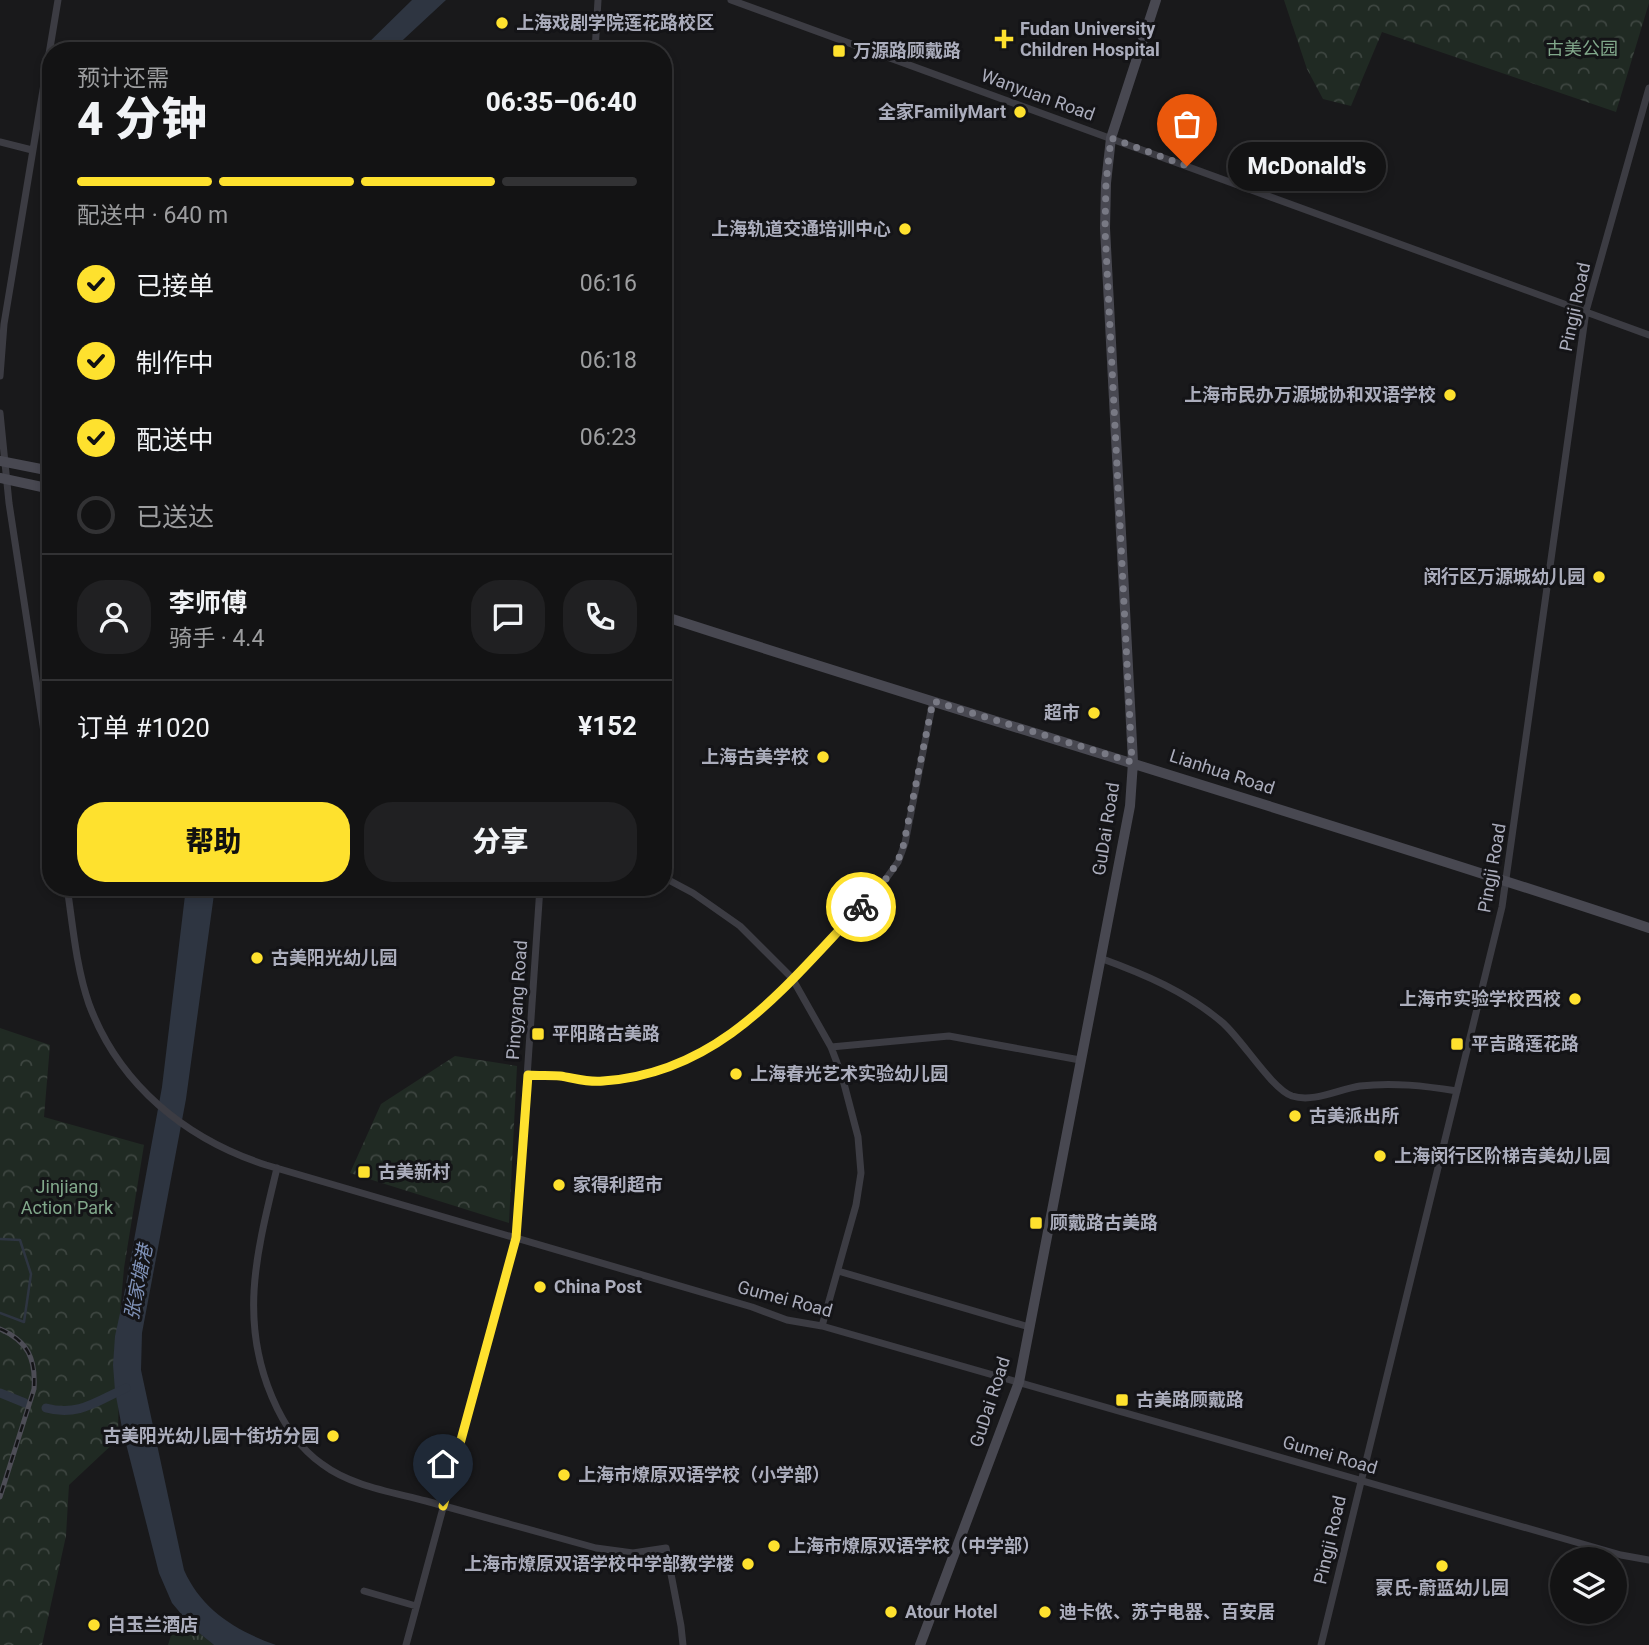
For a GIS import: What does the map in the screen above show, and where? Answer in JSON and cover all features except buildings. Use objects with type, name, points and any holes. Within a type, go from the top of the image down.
[{"type":"main road","name":"GuDai Road","points":[[920,1645],[1019,1382],[1130,806],[1132,762],[1105,229],[1106,183],[1111,138],[1156,0]]},
{"type":"main road","points":[[3,462],[42,469]]},
{"type":"main road","points":[[4,479],[42,487]]},
{"type":"main road","name":"Lianhua Road","points":[[672,619],[904,694],[1132,762],[1649,928]]},
{"type":"street","points":[[51,42],[58,0]]},
{"type":"street","points":[[596,42],[598,0]]},
{"type":"street","name":"Wanyuan Road","points":[[731,0],[1649,335]]},
{"type":"street","name":"Pingji Road","points":[[1321,1645],[1507,881],[1586,312],[1649,88]]},
{"type":"street","points":[[0,376],[5,324],[42,92]]},
{"type":"street","points":[[0,142],[32,150]]},
{"type":"street","points":[[0,413],[4,479],[42,721]]},
{"type":"street","points":[[528,1075],[600,1082],[645,1075],[673,1067],[744,1026],[883,883],[898,862],[905,842],[933,701]]},
{"type":"street","points":[[672,882],[740,926],[792,978],[831,1046],[853,1114],[861,1155],[860,1190],[822,1326]]},
{"type":"street","name":"Gumei Road","points":[[68,896],[81,972],[89,1002],[112,1050],[126,1071],[151,1098],[189,1129],[225,1150],[277,1168],[752,1307],[788,1320],[822,1326],[1620,1555],[1649,1560]]},
{"type":"street","name":"Pingyang Road","points":[[406,1645],[516,1238],[539,896]]},
{"type":"street","points":[[1100,958],[1155,979],[1199,1004],[1246,1046],[1280,1091],[1290,1096],[1313,1098],[1359,1086],[1386,1084],[1457,1091]]},
{"type":"street","points":[[831,1046],[949,1036],[1080,1060]]},
{"type":"street","points":[[277,1168],[257,1253],[254,1332],[258,1356],[278,1411],[307,1452],[337,1474],[359,1483],[596,1548],[633,1553],[666,1548],[683,1645]]},
{"type":"street","points":[[838,1271],[1029,1327]]},
{"type":"street","points":[[364,1591],[416,1606]]},
{"type":"green space","name":"古美公园","points":[[1284,0],[1649,0],[1649,3],[1616,112],[1382,32],[1351,106],[1323,99],[1307,69]]},
{"type":"green space","name":"Jinjiang Action Park","points":[[0,1028],[50,1045],[44,1117],[144,1145],[124,1268],[120,1313],[118,1439],[69,1485],[66,1536],[42,1645],[0,1645]]},
{"type":"green space","points":[[455,1056],[517,1066],[509,1223],[350,1173],[381,1104]]},
{"type":"green space","points":[[183,1615],[193,1628],[214,1645],[168,1645],[176,1620]]},
{"type":"water","points":[[412,0],[446,0],[401,42],[369,42]]},
{"type":"water","name":"张家塘港","points":[[185,896],[214,896],[186,1099],[142,1333],[141,1370],[184,1570],[200,1596],[221,1617],[247,1633],[276,1645],[214,1645],[193,1628],[172,1603],[159,1573],[122,1428],[113,1365],[115,1336],[162,1087]]},
{"type":"waterway","points":[[0,1239],[20,1240],[31,1274],[24,1322],[0,1313]]},
{"type":"waterway","points":[[46,1408],[78,1409],[126,1388]]},
{"type":"waterway","points":[[0,1393],[25,1403]]},
{"type":"railway","points":[[0,1329],[24,1345],[32,1360],[34,1378],[34,1389],[0,1497]]},
{"type":"way so far","points":[[861,907],[891,873],[902,852],[933,701],[1132,762],[1105,229],[1111,138],[1187,166]]},
{"type":"place","name":"上海戏剧学院莲花路校区","points":[[502,23]]},
{"type":"place","name":"Fudan University Children Hospital","points":[[1004,39]]},
{"type":"place","name":"万源路顾戴路","points":[[839,51]]},
{"type":"place","name":"全家FamilyMart","points":[[1020,112]]},
{"type":"place","name":"McDonald's","points":[[1187,166]]},
{"type":"place","name":"上海轨道交通培训中心","points":[[905,229]]},
{"type":"place","name":"上海市民办万源城协和双语学校","points":[[1450,395]]},
{"type":"place","name":"闵行区万源城幼儿园","points":[[1599,577]]},
{"type":"place","name":"超市","points":[[1094,713]]},
{"type":"place","name":"上海古美学校","points":[[823,757]]},
{"type":"place","name":"古美阳光幼儿园","points":[[257,958]]},
{"type":"place","name":"上海市实验学校西校","points":[[1575,999]]},
{"type":"place","name":"平阳路古美路","points":[[538,1034]]},
{"type":"place","name":"平吉路莲花路","points":[[1457,1044]]},
{"type":"place","name":"上海春光艺术实验幼儿园","points":[[736,1074]]},
{"type":"place","name":"古美派出所","points":[[1295,1116]]},
{"type":"place","name":"上海闵行区阶梯吉美幼儿园","points":[[1380,1156]]},
{"type":"place","name":"古美新村","points":[[364,1172]]},
{"type":"place","name":"家得利超市","points":[[559,1185]]},
{"type":"place","name":"顾戴路古美路","points":[[1036,1223]]},
{"type":"place","name":"China Post","points":[[540,1287]]},
{"type":"place","name":"古美路顾戴路","points":[[1122,1400]]},
{"type":"place","name":"古美阳光幼儿园十街坊分园","points":[[333,1436]]},
{"type":"place","name":"上海市燎原双语学校（小学部）","points":[[564,1475]]},
{"type":"place","name":"上海市燎原双语学校（中学部）","points":[[774,1546]]},
{"type":"place","name":"上海市燎原双语学校中学部教学楼","points":[[748,1564]]},
{"type":"place","name":"蒙氏-蔚蓝幼儿园","points":[[1442,1566]]},
{"type":"place","name":"Atour Hotel","points":[[891,1612]]},
{"type":"place","name":"迪卡侬、苏宁电器、百安居","points":[[1045,1612]]},
{"type":"place","name":"白玉兰酒店","points":[[94,1625]]},
{"type":"route","points":[[443,1506],[516,1238],[528,1075],[600,1082],[645,1075],[673,1067],[744,1026],[769,1004],[861,907]]}]
